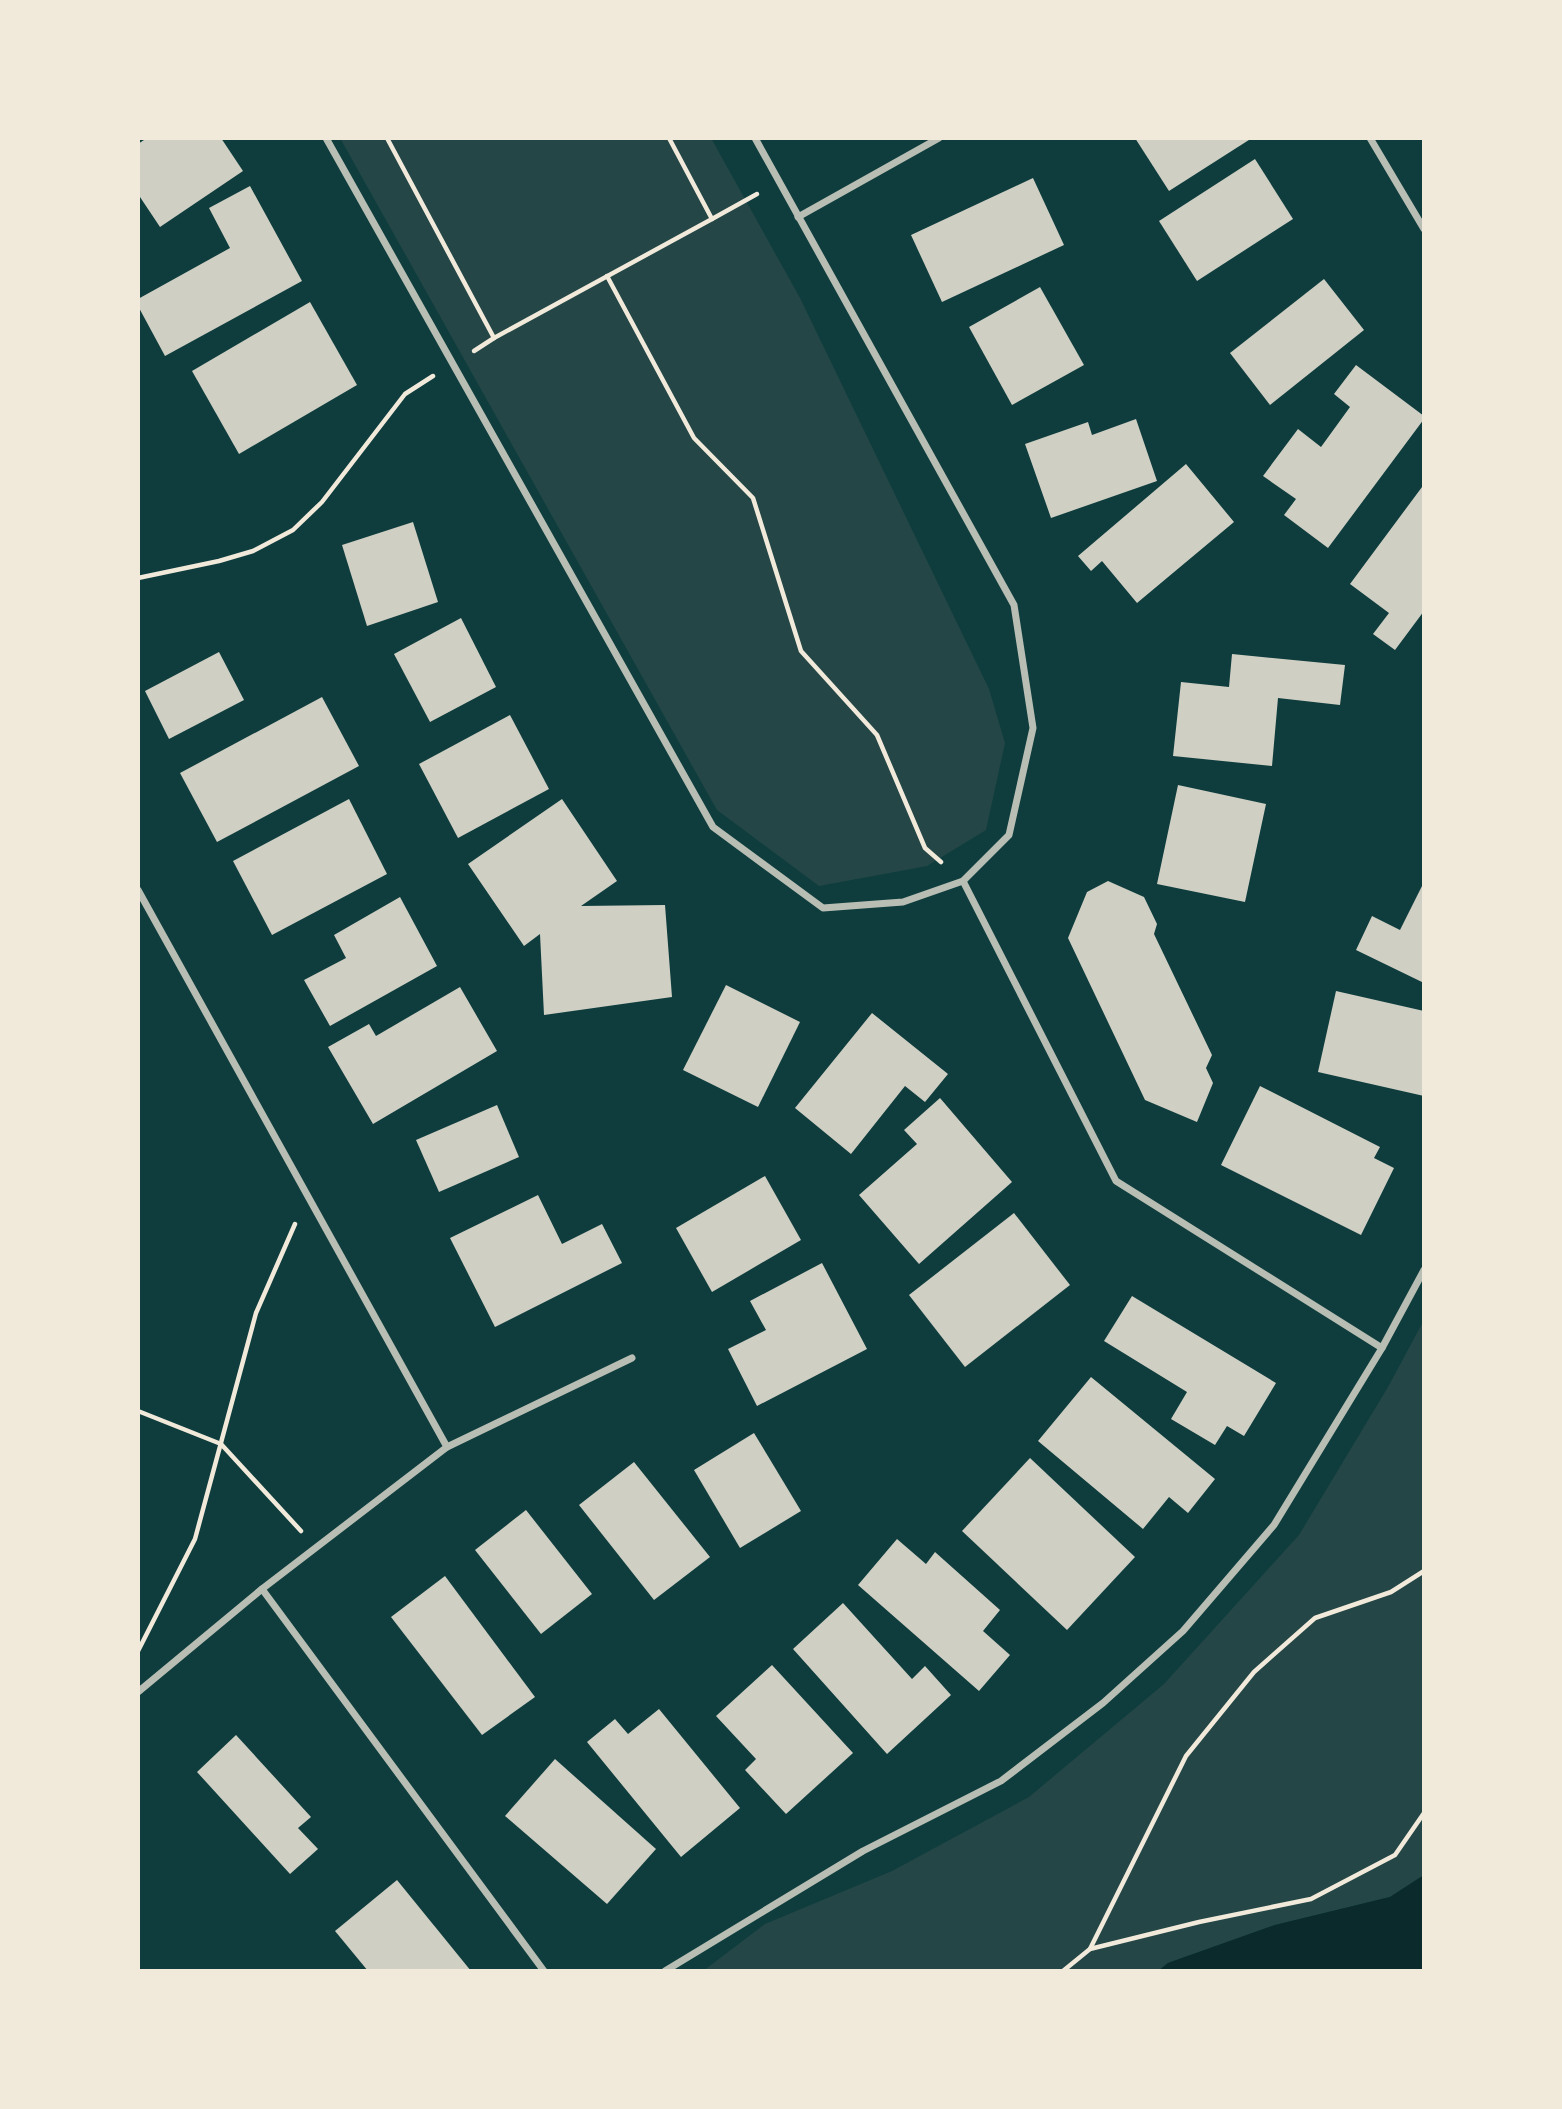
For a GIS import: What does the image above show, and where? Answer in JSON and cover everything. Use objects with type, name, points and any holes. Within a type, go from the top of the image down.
[{"type":"street","points":[[326,138],[713,827],[823,908],[903,902],[963,881],[1009,835],[1033,728],[1014,605],[754,138]]},
{"type":"street","points":[[798,216],[939,138]]},
{"type":"street","points":[[1370,138],[1424,229]]},
{"type":"street","points":[[963,881],[1116,1181],[1381,1348]]},
{"type":"street","points":[[138,890],[447,1447]]},
{"type":"street","points":[[665,1971],[863,1851],[1002,1782],[1103,1703],[1183,1631],[1273,1525],[1381,1348],[1424,1270]]},
{"type":"street","points":[[138,1692],[262,1588],[447,1447],[632,1358]]},
{"type":"street","points":[[262,1588],[544,1971]]},
{"type":"path","points":[[387,138],[494,338],[779,182]]},
{"type":"path","points":[[669,138],[712,219]]},
{"type":"path","points":[[607,276],[694,439],[754,498],[801,651],[877,735],[925,848],[963,881]]},
{"type":"path","points":[[138,578],[253,551],[293,530],[322,502],[405,394],[452,363]]},
{"type":"path","points":[[138,1651],[195,1539],[256,1314],[300,1212],[309,1199]]},
{"type":"path","points":[[138,1411],[221,1444],[300,1530],[312,1549]]},
{"type":"path","points":[[1063,1971],[1090,1949],[1186,1756],[1254,1672],[1315,1618],[1391,1592],[1424,1571]]},
{"type":"path","points":[[1090,1949],[1199,1922],[1311,1899],[1395,1855],[1424,1813]]},
{"type":"shaded area","points":[[340,138],[711,138],[800,298],[989,689],[1005,743],[986,830],[927,866],[819,886],[717,810]]},
{"type":"shaded area","points":[[1424,1320],[1424,1875],[1390,1897],[1275,1925],[1168,1963],[1158,1971],[703,1971],[765,1924],[892,1871],[1029,1797],[1164,1684],[1299,1535],[1388,1387]]},
{"type":"shaded area","points":[[1424,1875],[1424,1971],[1158,1971],[1168,1963],[1275,1925],[1390,1897]]},
{"type":"building","points":[[147,138],[221,138],[243,171],[160,227],[138,194],[138,144]]},
{"type":"building","points":[[1135,138],[1252,138],[1169,191]]},
{"type":"building","points":[[1255,159],[1293,219],[1197,281],[1159,221]]},
{"type":"building","points":[[1033,178],[1064,245],[942,302],[911,235]]},
{"type":"building","points":[[250,186],[302,281],[165,356],[138,306],[138,299],[230,248],[209,208]]},
{"type":"building","points":[[1324,279],[1364,330],[1270,405],[1230,353]]},
{"type":"building","points":[[1040,287],[1084,365],[1012,405],[969,327]]},
{"type":"building","points":[[310,302],[357,385],[239,454],[192,371]]},
{"type":"building","points":[[1356,365],[1424,416],[1424,419],[1328,548],[1284,515],[1296,499],[1263,476],[1298,429],[1321,447],[1350,407],[1334,394]]},
{"type":"building","points":[[1136,419],[1157,481],[1051,518],[1025,444],[1088,422],[1092,435]]},
{"type":"building","points":[[1186,464],[1234,522],[1137,603],[1102,561],[1091,571],[1078,556]]},
{"type":"building","points":[[1422,487],[1424,611],[1395,650],[1373,634],[1389,613],[1350,584]]},
{"type":"building","points":[[413,522],[438,602],[367,626],[342,545]]},
{"type":"building","points":[[461,618],[496,687],[430,722],[394,654]]},
{"type":"building","points":[[219,652],[244,700],[169,739],[145,691]]},
{"type":"building","points":[[1232,654],[1345,665],[1340,705],[1278,698],[1272,766],[1173,756],[1181,682],[1229,687]]},
{"type":"building","points":[[322,697],[359,766],[217,842],[180,773]]},
{"type":"building","points":[[510,715],[549,789],[458,838],[419,764]]},
{"type":"building","points":[[1178,785],[1266,804],[1245,902],[1157,884]]},
{"type":"building","points":[[349,799],[387,874],[272,935],[233,861]]},
{"type":"building","points":[[562,799],[617,881],[581,906],[665,905],[672,997],[544,1015],[540,934],[524,946],[468,864]]},
{"type":"building","points":[[1108,881],[1144,897],[1157,924],[1154,934],[1212,1055],[1206,1068],[1213,1083],[1197,1122],[1145,1100],[1068,938],[1087,892]]},
{"type":"building","points":[[1424,882],[1424,983],[1356,950],[1372,916],[1400,930]]},
{"type":"building","points":[[400,897],[437,966],[330,1026],[304,980],[346,958],[334,935]]},
{"type":"building","points":[[726,985],[800,1022],[758,1107],[683,1070]]},
{"type":"building","points":[[460,987],[497,1051],[373,1124],[328,1047],[369,1024],[376,1036]]},
{"type":"building","points":[[1336,991],[1424,1011],[1424,1096],[1318,1072]]},
{"type":"building","points":[[872,1013],[948,1074],[925,1102],[905,1086],[851,1154],[795,1108]]},
{"type":"building","points":[[1260,1086],[1380,1147],[1374,1158],[1394,1168],[1361,1235],[1221,1165]]},
{"type":"building","points":[[940,1098],[1012,1182],[919,1264],[859,1195],[917,1144],[904,1130]]},
{"type":"building","points":[[497,1105],[519,1157],[439,1192],[416,1140]]},
{"type":"building","points":[[765,1176],[801,1240],[712,1292],[676,1228]]},
{"type":"building","points":[[538,1195],[562,1244],[602,1224],[622,1263],[495,1327],[450,1238]]},
{"type":"building","points":[[1014,1213],[1070,1285],[965,1367],[909,1295]]},
{"type":"building","points":[[822,1263],[867,1349],[757,1406],[728,1349],[766,1330],[750,1301]]},
{"type":"building","points":[[1132,1296],[1276,1383],[1244,1436],[1227,1426],[1215,1445],[1171,1419],[1187,1392],[1104,1341]]},
{"type":"building","points":[[1091,1377],[1215,1479],[1188,1513],[1169,1497],[1143,1529],[1038,1441]]},
{"type":"building","points":[[754,1433],[801,1511],[740,1548],[694,1470]]},
{"type":"building","points":[[1030,1458],[1135,1557],[1067,1630],[962,1531]]},
{"type":"building","points":[[634,1462],[710,1557],[654,1600],[579,1505]]},
{"type":"building","points":[[526,1510],[592,1594],[541,1634],[475,1550]]},
{"type":"building","points":[[897,1539],[926,1564],[935,1552],[1000,1610],[983,1631],[1010,1655],[979,1691],[858,1585]]},
{"type":"building","points":[[445,1576],[535,1697],[482,1735],[391,1617]]},
{"type":"building","points":[[843,1603],[912,1679],[925,1666],[951,1695],[887,1754],[793,1649]]},
{"type":"building","points":[[772,1665],[853,1753],[786,1814],[745,1770],[756,1759],[716,1716]]},
{"type":"building","points":[[659,1709],[740,1808],[681,1857],[587,1742],[615,1719],[628,1734]]},
{"type":"building","points":[[236,1735],[311,1817],[298,1828],[318,1849],[290,1874],[197,1772]]},
{"type":"building","points":[[555,1759],[656,1849],[607,1904],[505,1816]]},
{"type":"building","points":[[397,1880],[471,1971],[368,1971],[335,1931]]}]
